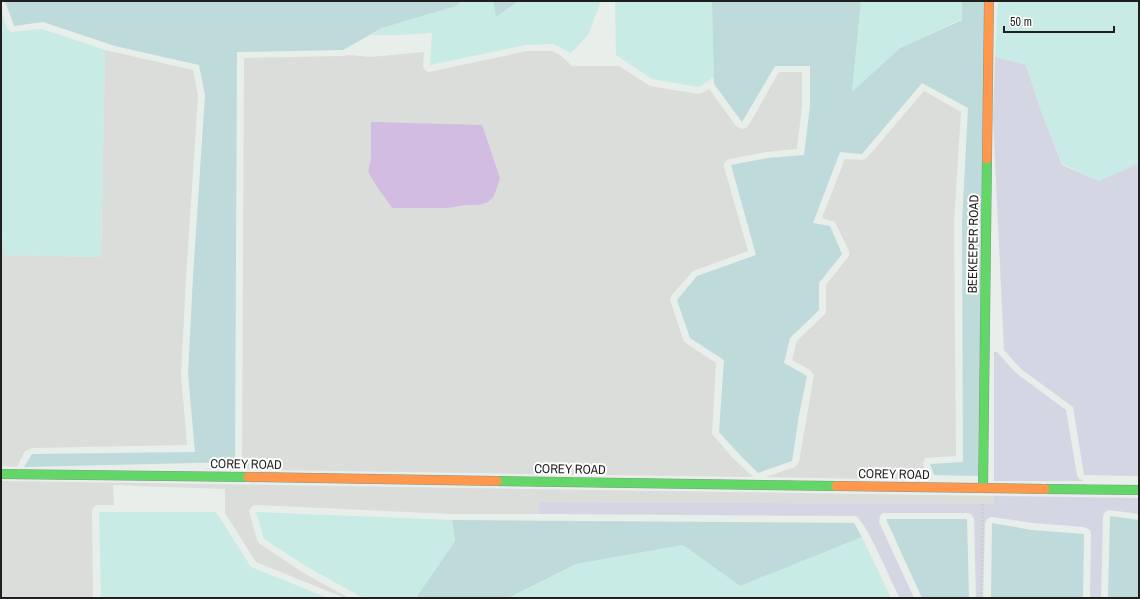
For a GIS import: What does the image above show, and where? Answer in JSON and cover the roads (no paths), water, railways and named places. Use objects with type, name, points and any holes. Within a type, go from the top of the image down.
[{"type":"street","name":"BEEKEEPER ROAD","points":[[983,488],[989,1]]},
{"type":"street","name":"COREY ROAD","points":[[1,474],[1139,490]]}]
